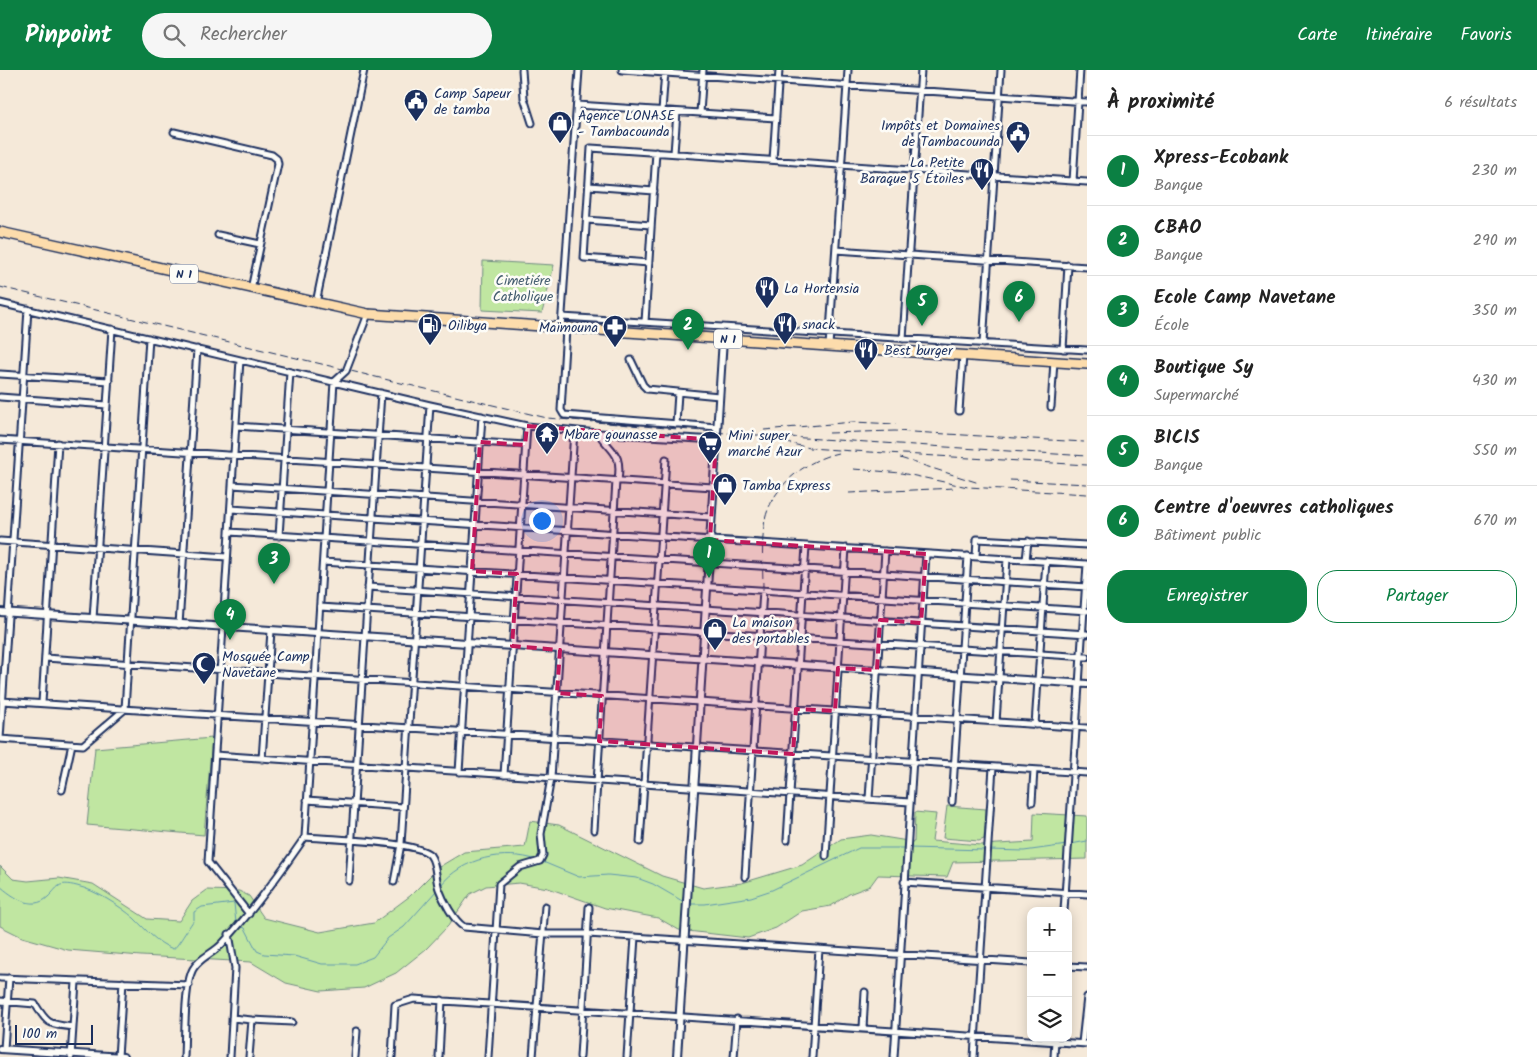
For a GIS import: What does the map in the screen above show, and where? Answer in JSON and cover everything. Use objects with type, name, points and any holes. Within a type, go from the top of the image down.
[{"type":"highway","name":"N 1","points":[[0,232],[316,304],[368,314],[1087,364]]},
{"type":"street","points":[[316,304],[364,70]]},
{"type":"street","points":[[522,70],[524,98],[532,123]]},
{"type":"street","points":[[579,70],[562,317],[561,410],[564,415],[717,428]]},
{"type":"street","points":[[622,70],[703,73],[778,81],[1087,102]]},
{"type":"street","points":[[773,160],[779,70]]},
{"type":"street","points":[[829,346],[848,70]]},
{"type":"street","points":[[903,339],[921,70]]},
{"type":"street","points":[[983,344],[1001,70]]},
{"type":"street","points":[[1073,181],[1080,70]]},
{"type":"street","points":[[662,111],[665,71]]},
{"type":"street","points":[[700,113],[703,73]]},
{"type":"street","points":[[577,105],[776,118]]},
{"type":"street","points":[[674,154],[676,112]]},
{"type":"street","points":[[174,132],[272,155],[277,159],[251,289]]},
{"type":"street","points":[[649,263],[584,258],[592,148],[1087,182]]},
{"type":"street","points":[[645,322],[656,152]]},
{"type":"street","points":[[589,186],[654,191]]},
{"type":"street","points":[[587,220],[651,225]]},
{"type":"street","points":[[218,235],[260,244]]},
{"type":"street","points":[[836,250],[1087,267]]},
{"type":"street","points":[[1063,349],[1068,265]]},
{"type":"street","points":[[0,303],[430,405],[527,426],[598,433],[716,440]]},
{"type":"street","points":[[28,309],[8,613],[3,657],[0,739],[83,744],[125,709],[149,338]]},
{"type":"street","points":[[184,1057],[189,985],[193,969],[222,944],[249,914],[275,882],[305,837],[334,382],[346,371],[368,314]]},
{"type":"street","points":[[562,317],[1087,350]]},
{"type":"street","points":[[93,619],[112,329]]},
{"type":"street","points":[[677,1057],[723,339]]},
{"type":"street","points":[[179,625],[197,349]]},
{"type":"street","points":[[959,411],[963,355]]},
{"type":"street","points":[[240,360],[208,862],[249,914]]},
{"type":"street","points":[[631,360],[645,388],[719,396]]},
{"type":"street","points":[[1051,407],[1054,361]]},
{"type":"street","points":[[280,536],[290,372]]},
{"type":"street","points":[[0,374],[24,374],[109,381]]},
{"type":"street","points":[[349,881],[381,393]]},
{"type":"street","points":[[676,424],[678,393]]},
{"type":"street","points":[[0,397],[107,405]]},
{"type":"street","points":[[394,882],[401,844],[430,405]]},
{"type":"street","points":[[459,772],[482,416]]},
{"type":"street","points":[[236,426],[525,445]]},
{"type":"street","points":[[504,775],[527,426]]},
{"type":"street","points":[[488,1057],[499,884],[520,867],[542,860],[541,834],[551,778],[574,431]]},
{"type":"street","points":[[594,830],[619,459],[616,452],[598,433]]},
{"type":"street","points":[[0,440],[713,487]]},
{"type":"street","points":[[42,703],[58,443]]},
{"type":"street","points":[[640,842],[666,459]]},
{"type":"street","points":[[232,485],[711,517]]},
{"type":"street","points":[[231,509],[1087,564],[1084,657],[1079,683],[1064,907]]},
{"type":"street","points":[[229,532],[1086,587]]},
{"type":"street","points":[[976,557],[977,538],[1087,545]]},
{"type":"street","points":[[0,541],[228,557]]},
{"type":"street","points":[[1026,560],[1028,542]]},
{"type":"street","points":[[787,840],[806,546]]},
{"type":"street","points":[[826,856],[846,548]]},
{"type":"street","points":[[869,799],[885,551]]},
{"type":"street","points":[[894,1057],[926,554]]},
{"type":"street","points":[[952,802],[968,556]]},
{"type":"street","points":[[996,722],[1006,559]]},
{"type":"street","points":[[1035,725],[1046,561]]},
{"type":"street","points":[[322,562],[1085,611]]},
{"type":"street","points":[[368,587],[1085,634]]},
{"type":"street","points":[[744,877],[763,590]]},
{"type":"street","points":[[320,607],[1084,657]]},
{"type":"street","points":[[0,612],[1087,684]]},
{"type":"street","points":[[262,759],[271,631]]},
{"type":"street","points":[[44,658],[1087,728]]},
{"type":"street","points":[[2,701],[1087,774]]},
{"type":"street","points":[[62,790],[72,744]]},
{"type":"street","points":[[214,756],[910,802]]},
{"type":"street","points":[[974,1057],[993,767]]},
{"type":"street","points":[[1032,802],[1034,770]]},
{"type":"street","points":[[307,800],[403,807]]},
{"type":"street","points":[[305,837],[401,844],[428,853],[431,857],[438,888],[460,925],[496,931],[588,934],[1027,963]]},
{"type":"street","points":[[904,882],[1087,894]]},
{"type":"street","points":[[533,1057],[545,906]]},
{"type":"street","points":[[580,1057],[589,907]]},
{"type":"street","points":[[229,934],[235,968],[230,1057]]},
{"type":"street","points":[[627,1057],[634,937]]},
{"type":"street","points":[[812,1057],[819,949]]},
{"type":"street","points":[[1072,966],[1087,967]]},
{"type":"street","points":[[0,978],[189,985]]},
{"type":"street","points":[[9,978],[2,1049],[17,1053],[123,1057]]},
{"type":"street","points":[[71,1055],[76,982]]},
{"type":"street","points":[[118,1057],[123,982]]},
{"type":"street","points":[[863,1028],[865,992]]},
{"type":"street","points":[[1072,1042],[1085,1043],[1087,997]]},
{"type":"street","points":[[392,1057],[395,1005],[409,1000],[491,1003],[1027,1039]]},
{"type":"street","points":[[439,1057],[442,1000]]},
{"type":"street","points":[[0,1001],[35,1004],[44,1019],[51,1025],[73,1027]]},
{"type":"street","points":[[232,1018],[292,1022]]},
{"type":"street","points":[[734,1057],[737,1019]]},
{"type":"street","points":[[249,1057],[252,1020]]},
{"type":"street","points":[[355,1057],[357,1031]]},
{"type":"street","points":[[1054,1057],[1055,1042]]},
{"type":"highlighted area","points":[[527,426],[716,440],[710,540],[926,554],[921,623],[880,620],[877,670],[838,668],[835,711],[796,709],[793,754],[599,741],[602,696],[557,693],[560,650],[512,646],[517,574],[472,571],[480,442],[525,445]]},
{"type":"green space","name":"Cimetiére Catholique","points":[[483,261],[554,265],[542,313],[482,310]]},
{"type":"green space","points":[[212,738],[204,835],[87,825],[95,748]]},
{"type":"green space","points":[[947,806],[986,809],[984,839],[979,841],[943,838]]},
{"type":"green space","points":[[915,812],[936,814],[932,841],[981,845],[1033,842],[1034,813],[1087,816],[1087,859],[953,862],[947,877],[878,875],[870,886],[849,894],[831,906],[802,911],[776,928],[748,938],[679,930],[658,918],[605,908],[548,888],[519,883],[486,886],[470,894],[448,926],[426,949],[396,973],[364,988],[321,991],[286,983],[251,962],[68,950],[22,937],[0,926],[0,866],[13,879],[28,881],[59,878],[93,884],[147,919],[179,921],[192,901],[207,890],[239,891],[249,896],[264,918],[320,932],[374,923],[410,896],[439,867],[464,852],[525,847],[530,821],[559,825],[662,876],[703,888],[742,883],[802,865],[841,839],[871,835],[914,842]]},
{"type":"waterway","points":[[1071,844],[1087,841]]},
{"type":"waterway","points":[[989,850],[1024,851],[1067,845]]},
{"type":"waterway","points":[[690,904],[705,904],[751,897],[772,890],[859,848],[905,848]]},
{"type":"waterway","points":[[909,848],[985,850]]},
{"type":"waterway","points":[[441,885],[460,868],[484,858],[511,855],[537,860]]},
{"type":"waterway","points":[[543,862],[579,877],[608,875],[637,878],[653,884],[684,902]]},
{"type":"waterway","points":[[0,886],[16,898],[29,903],[42,901],[62,885],[66,884],[84,888],[122,908],[147,932],[173,949],[194,920],[194,912],[202,907],[234,903],[236,923]]},
{"type":"waterway","points":[[242,927],[245,928],[257,951],[264,954],[294,956],[322,964],[355,964],[373,957],[388,938],[404,927],[437,890]]},
{"type":"railway","points":[[0,287],[547,418],[726,433],[1087,456]]},
{"type":"railway","points":[[764,430],[853,422],[896,424]]},
{"type":"railway","points":[[829,433],[895,431],[1084,442]]},
{"type":"railway","points":[[783,442],[810,448],[1087,465]]},
{"type":"railway","points":[[763,590],[765,520],[775,496],[792,476],[803,468],[826,456],[838,453]]},
{"type":"railway","points":[[900,458],[979,483]]},
{"type":"railway","points":[[853,469],[901,473],[968,487],[1087,494]]},
{"type":"railway","points":[[1010,480],[1087,484]]},
{"type":"railway","points":[[849,493],[955,488]]},
{"type":"place","name":"Camp Sapeur de tamba","points":[[416,122]]},
{"type":"place","name":"Agence LONASE - Tambacounda","points":[[560,144]]},
{"type":"place","name":"Impôts et Domaines de Tambacounda","points":[[1018,154]]},
{"type":"place","name":"La Petite Baraque 5 Étoiles","points":[[982,191]]},
{"type":"place","name":"La Hortensia","points":[[767,309]]},
{"type":"place","name":"Centre d'oeuvres catholiques","points":[[1019,322]]},
{"type":"place","name":"BICIS","points":[[922,326]]},
{"type":"place","name":"snack","points":[[785,345]]},
{"type":"place","name":"Oilibya","points":[[430,346]]},
{"type":"place","name":"Maïmouna","points":[[615,348]]},
{"type":"place","name":"CBAO","points":[[688,350]]},
{"type":"place","name":"Best burger","points":[[866,371]]},
{"type":"place","name":"Mbare gounasse","points":[[547,455]]},
{"type":"place","name":"Mini super marché Azur","points":[[710,464]]},
{"type":"place","name":"Tamba Express","points":[[725,506]]},
{"type":"place","name":"Xpress-Ecobank","points":[[709,578]]},
{"type":"place","name":"Ecole Camp Navetane","points":[[274,584]]},
{"type":"place","name":"Boutique Sy","points":[[230,640]]},
{"type":"place","name":"La maison des portables","points":[[715,651]]},
{"type":"place","name":"Mosquée Camp Navetane","points":[[204,685]]}]
